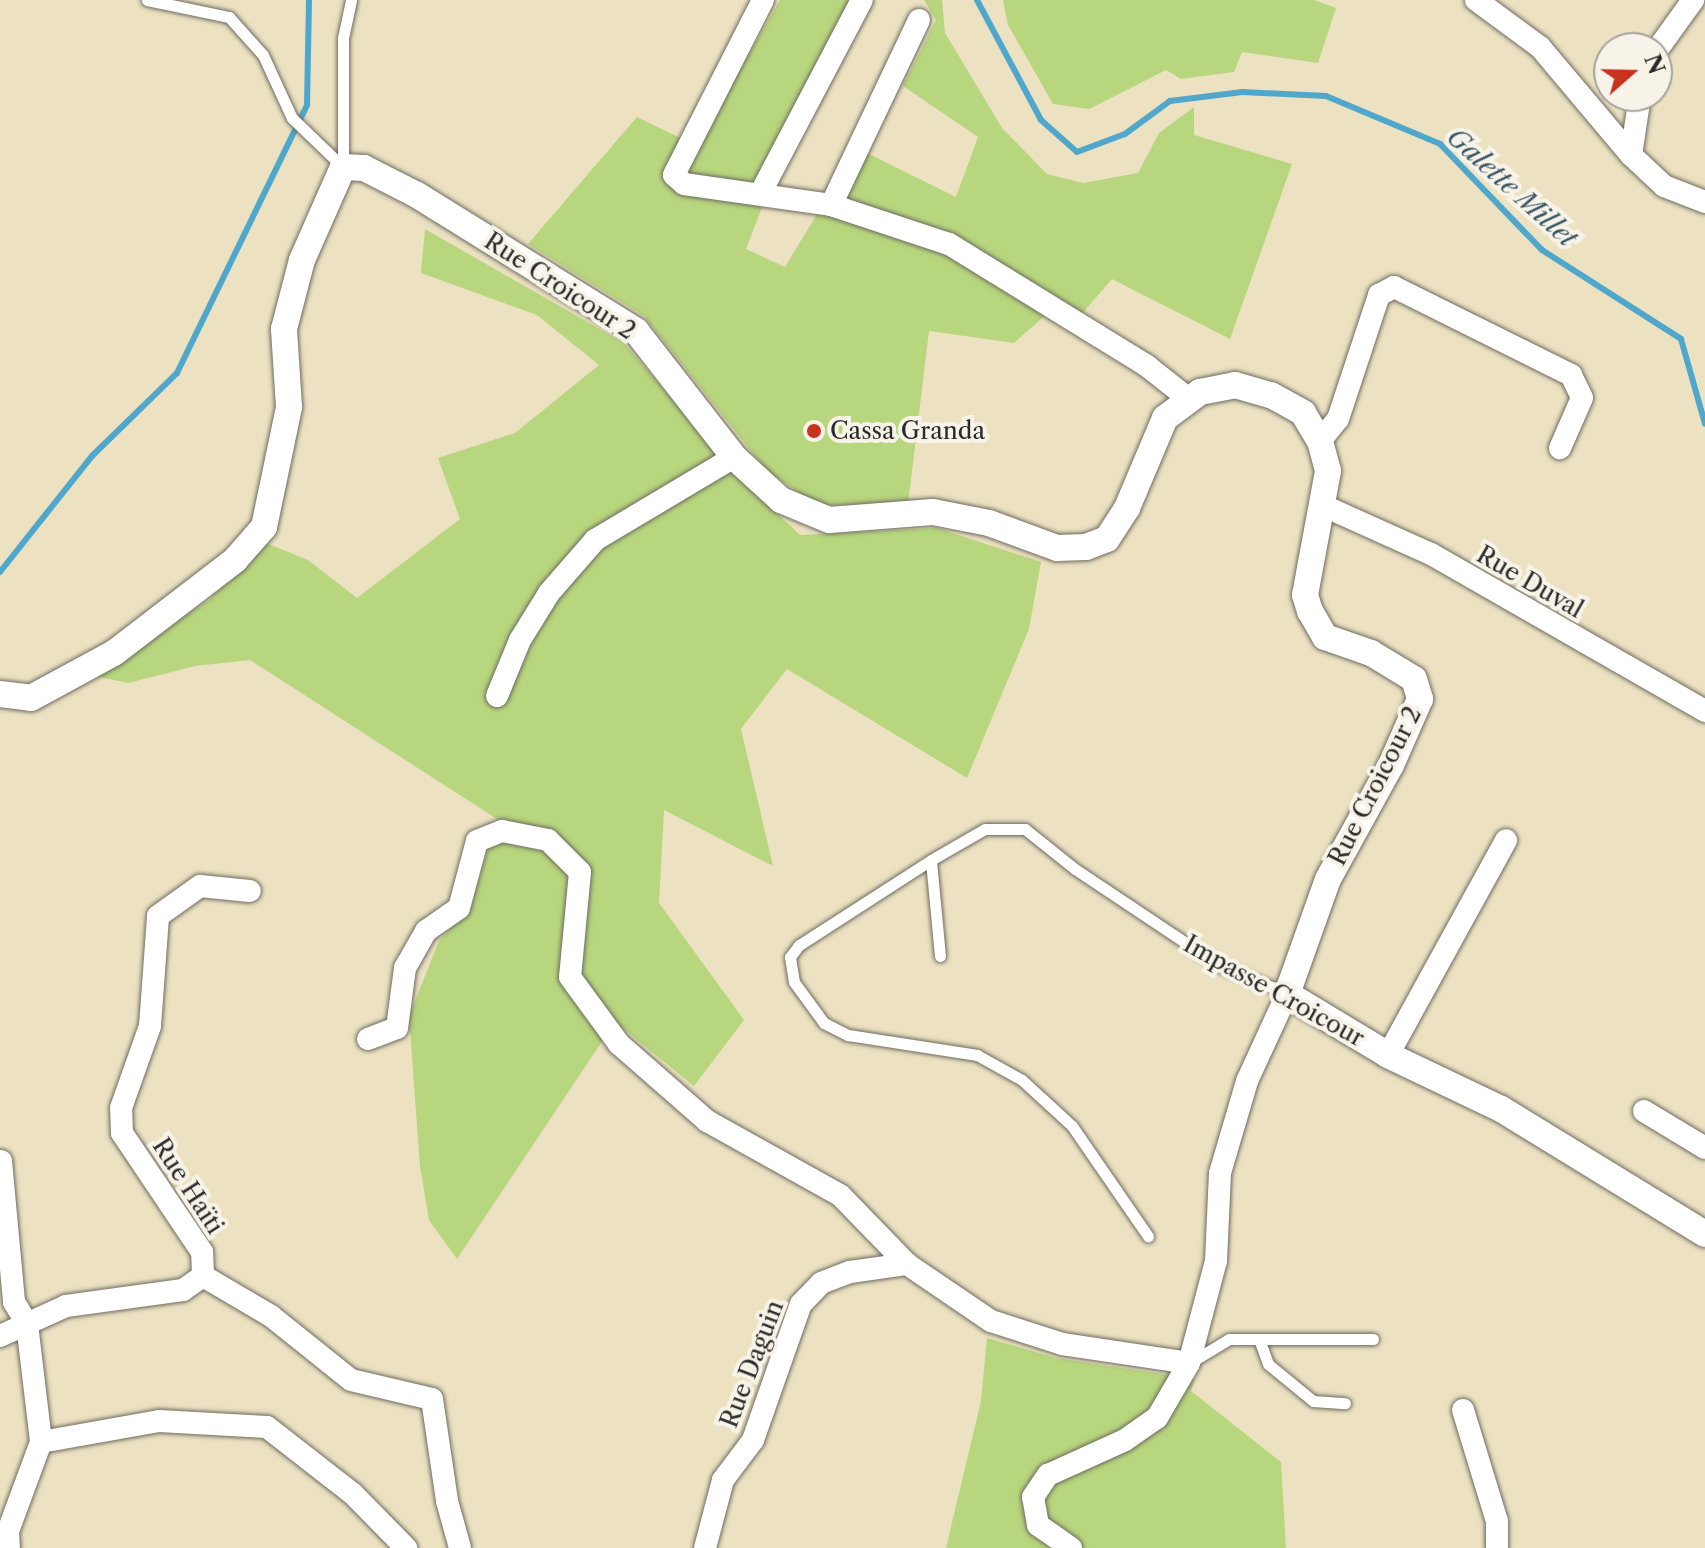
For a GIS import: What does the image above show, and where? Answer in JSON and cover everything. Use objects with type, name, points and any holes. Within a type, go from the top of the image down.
[{"type":"street","points":[[763,0],[674,175],[684,184],[831,205],[949,244],[1147,366],[1190,400]]},
{"type":"street","points":[[760,194],[862,0]]},
{"type":"street","points":[[1476,0],[1540,47],[1631,155],[1664,186],[1705,202]]},
{"type":"street","points":[[1670,32],[1693,0]]},
{"type":"street","points":[[831,205],[919,20]]},
{"type":"street","points":[[1631,155],[1638,112]]},
{"type":"street","name":"Rue Croicour 2","points":[[343,167],[364,168],[417,195],[636,331],[734,457],[781,500],[829,520],[933,512],[989,523],[1057,548],[1086,547],[1107,539],[1127,508],[1165,418],[1200,392],[1235,385],[1271,395],[1303,413],[1320,441],[1328,471],[1324,506],[1305,595],[1310,611],[1325,637],[1371,653],[1414,679],[1420,699],[1391,765],[1328,879],[1287,994]]},
{"type":"street","points":[[0,694],[31,698],[114,653],[235,560],[264,527],[289,407],[284,329],[302,260],[343,167]]},
{"type":"street","points":[[1320,441],[1338,419],[1379,295],[1394,287],[1571,375],[1582,398],[1560,448]]},
{"type":"street","points":[[497,696],[520,640],[549,593],[595,540],[734,457]]},
{"type":"street","name":"Rue Duval","points":[[1324,506],[1431,554],[1705,711]]},
{"type":"street","points":[[368,1039],[397,1028],[405,968],[426,931],[459,908],[477,841],[502,831],[548,840],[580,872],[570,977],[619,1044],[707,1121],[840,1195],[907,1264],[991,1321],[1062,1344],[1189,1363]]},
{"type":"street","points":[[1388,1055],[1506,840]]},
{"type":"street","name":"Rue Haïti","points":[[203,1276],[202,1252],[122,1133],[121,1108],[150,1026],[158,916],[200,886],[250,891]]},
{"type":"street","points":[[1071,1548],[1038,1525],[1033,1497],[1048,1475],[1125,1440],[1157,1418],[1189,1363],[1216,1261],[1220,1173],[1247,1081],[1287,994]]},
{"type":"street","name":"Impasse Croicour","points":[[1287,994],[1388,1055],[1501,1109],[1705,1234]]},
{"type":"street","points":[[1644,1111],[1705,1148]]},
{"type":"street","points":[[1,1161],[14,1302],[27,1324],[41,1442],[8,1531],[9,1548]]},
{"type":"street","name":"Rue Daguin","points":[[705,1548],[723,1480],[753,1440],[801,1304],[821,1283],[850,1272],[907,1264]]},
{"type":"street","points":[[0,1336],[66,1306],[183,1290],[203,1276],[271,1316],[351,1380],[432,1399],[447,1501],[460,1548]]},
{"type":"street","points":[[1463,1410],[1497,1521],[1497,1548]]},
{"type":"street","points":[[41,1442],[159,1421],[267,1427],[353,1494],[406,1548]]},
{"type":"lane","points":[[147,0],[229,17],[263,55],[292,118],[343,167]]},
{"type":"lane","points":[[343,167],[341,75],[351,0]]},
{"type":"lane","name":"Impasse Croicour","points":[[1148,1236],[1072,1126],[1022,1080],[977,1055],[848,1035],[824,1023],[794,982],[790,957],[799,945],[985,829],[1025,829],[1075,869],[1222,967],[1287,994]]},
{"type":"lane","points":[[931,860],[940,956]]},
{"type":"lane","points":[[1189,1363],[1229,1339],[1373,1339]]},
{"type":"lane","points":[[1259,1339],[1268,1364],[1313,1401],[1345,1403]]},
{"type":"green space","points":[[780,0],[872,0],[773,179],[746,249],[785,267],[857,148],[956,197],[978,137],[903,86],[936,20],[924,0],[942,0],[945,33],[1002,128],[1047,174],[1083,183],[1138,173],[1159,133],[1194,107],[1194,135],[1292,164],[1230,339],[1112,279],[1080,316],[1060,302],[1014,343],[929,331],[908,504],[818,505],[767,471],[644,316],[528,244],[637,117],[697,146]]},
{"type":"green space","points":[[1003,0],[1314,0],[1336,8],[1318,63],[1242,52],[1234,72],[1181,79],[1166,70],[1089,109],[1053,104],[1008,25]]},
{"type":"green space","points":[[425,229],[624,343],[738,477],[800,535],[937,528],[1041,562],[1029,629],[967,778],[787,669],[741,729],[773,866],[664,810],[659,903],[744,1020],[694,1086],[615,1022],[457,1259],[429,1220],[420,1166],[409,1016],[439,941],[471,906],[497,819],[250,660],[195,666],[128,683],[90,675],[208,601],[266,543],[308,560],[357,598],[460,519],[438,458],[515,433],[599,365],[537,315],[421,273]]},
{"type":"green space","points":[[987,1338],[1056,1358],[1195,1379],[1191,1391],[1281,1462],[1286,1548],[946,1548],[981,1401]]},
{"type":"waterway","points":[[0,572],[92,456],[177,373],[307,105],[309,0]]},
{"type":"waterway","name":"Galette Millet","points":[[977,0],[1041,120],[1077,152],[1125,134],[1170,101],[1242,92],[1326,96],[1440,144],[1542,250],[1681,339],[1705,424]]},
{"type":"place","name":"Cassa Granda","points":[[814,431]]}]
